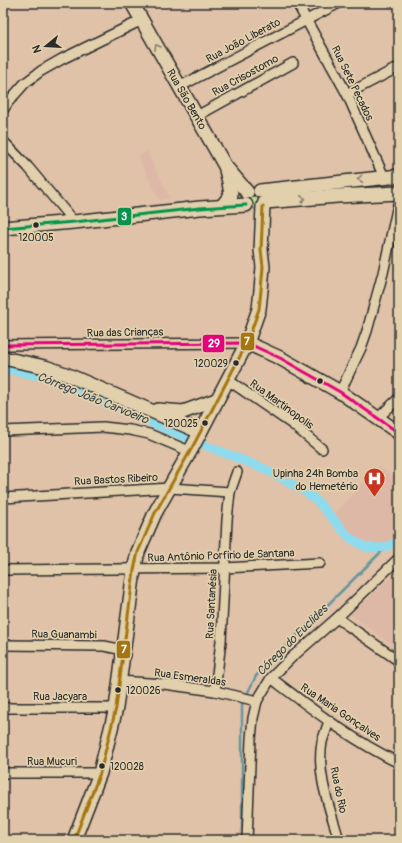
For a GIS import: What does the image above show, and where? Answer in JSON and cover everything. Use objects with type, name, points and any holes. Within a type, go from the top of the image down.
[{"type":"main road","name":"Rua São Bento","points":[[132,3],[225,166],[256,201]]},
{"type":"main road","points":[[222,206],[231,195],[230,182],[225,166]]},
{"type":"main road","points":[[3,228],[222,206],[256,201],[384,176],[399,176]]},
{"type":"main road","points":[[256,201],[399,193]]},
{"type":"main road","points":[[74,840],[100,773],[116,708],[134,570],[138,552],[155,513],[195,442],[247,343],[259,309],[263,267],[256,201]]},
{"type":"main road","points":[[247,343],[280,358],[340,392],[399,432]]},
{"type":"main road","points":[[3,358],[51,369],[146,409],[195,442]]},
{"type":"main road","points":[[146,409],[182,412],[216,400]]},
{"type":"street","name":"Rua Sete Pecados","points":[[297,3],[347,94],[384,176]]},
{"type":"street","name":"Rua João Liberato","points":[[179,87],[339,3]]},
{"type":"street","points":[[3,110],[25,83],[41,71],[62,59],[142,20]]},
{"type":"street","name":"Rua Crisostomo","points":[[197,116],[293,63]]},
{"type":"street","points":[[347,94],[399,67]]},
{"type":"street","points":[[3,141],[28,167],[74,222]]},
{"type":"street","points":[[340,392],[361,348],[367,331],[383,272],[399,200]]},
{"type":"street","name":"Rua das Crianças","points":[[3,345],[247,343]]},
{"type":"street","name":"Rua Martinopolis","points":[[228,380],[292,424],[322,449]]},
{"type":"street","points":[[378,418],[399,398]]},
{"type":"street","points":[[3,431],[103,427],[123,429],[195,442]]},
{"type":"street","name":"Rua Santanésia","points":[[215,691],[221,641],[227,520],[230,492],[237,472]]},
{"type":"street","name":"Rua Bastos Ribeiro","points":[[3,498],[170,488],[230,492]]},
{"type":"street","points":[[247,840],[254,700],[271,678],[291,658],[337,618],[399,558]]},
{"type":"street","name":"Rua Antônio Porfirio de Santana","points":[[3,570],[225,568],[320,563]]},
{"type":"street","points":[[337,618],[399,661]]},
{"type":"street","name":"Rua Guanambi","points":[[3,645],[104,646],[124,650]]},
{"type":"street","name":"Rua Maria Gonçalves","points":[[271,678],[329,721],[399,764]]},
{"type":"street","name":"Rua Esmeraldas","points":[[120,681],[164,684],[215,691],[254,700]]},
{"type":"street","name":"Rua Jacyara","points":[[3,708],[116,708]]},
{"type":"street","name":"Rua do Rio","points":[[329,721],[322,742],[322,780],[339,840]]},
{"type":"street","name":"Rua Mucuri","points":[[3,773],[100,773]]},
{"type":"shaded area","points":[[147,151],[170,198],[159,200],[138,156]]},
{"type":"shaded area","name":"Upinha 24h Bomba do Hemetério","points":[[379,466],[399,481],[399,538],[383,546],[377,547],[365,545],[351,537],[332,516]]},
{"type":"shaded area","points":[[399,570],[399,650],[350,614]]},
{"type":"green space","points":[[253,191],[262,196],[262,207],[254,209],[247,205],[247,194]]},
{"type":"waterway","name":"Córrego João Carvoeiro","points":[[3,368],[44,377],[265,469],[306,492],[318,502],[349,537],[365,547],[386,547],[399,541]]},
{"type":"waterway","name":"Córego do Euclides","points":[[246,696],[256,676],[386,547]]},
{"type":"waterway","name":"Córego do Euclides","points":[[242,840],[242,705],[244,701]]},
{"type":"transit line","name":"3","points":[[3,228],[74,222],[200,208],[246,205]]},
{"type":"transit line","name":"7","points":[[74,840],[100,773],[116,708],[134,570],[138,552],[155,513],[193,446],[247,343],[259,309],[263,267],[261,250],[263,206]]},
{"type":"transit line","name":"29","points":[[3,345],[247,343],[280,358],[340,392],[399,433]]},
{"type":"place","name":"120005","points":[[36,225]]},
{"type":"place","name":"120029","points":[[236,363]]},
{"type":"place","name":"120025","points":[[205,423]]},
{"type":"place","name":"Upinha 24h Bomba do Hemetério","points":[[374,498]]},
{"type":"place","name":"120026","points":[[118,690]]},
{"type":"place","name":"120028","points":[[102,766]]}]
